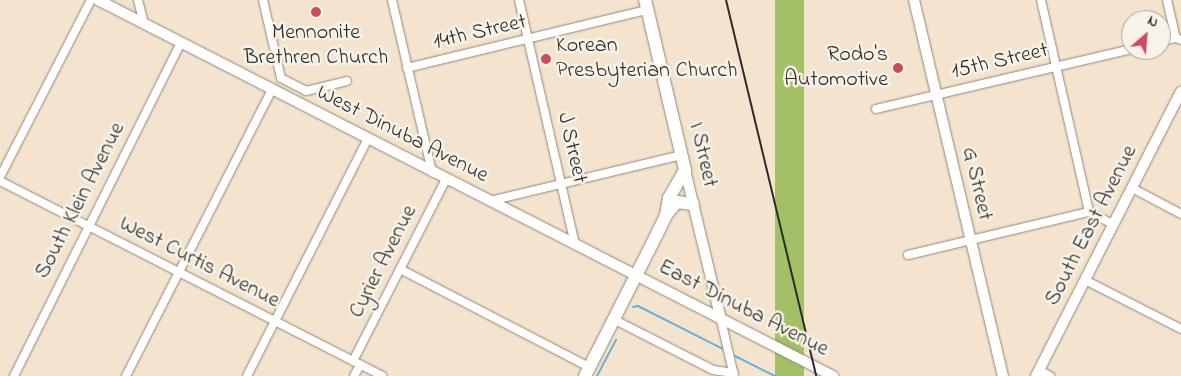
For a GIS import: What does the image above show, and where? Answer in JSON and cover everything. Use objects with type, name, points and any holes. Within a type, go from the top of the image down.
[{"type":"main road","name":"I Street","points":[[646,5],[685,170]]},
{"type":"main road","points":[[666,215],[669,198],[685,170]]},
{"type":"main road","points":[[587,371],[666,215],[677,202],[693,204]]},
{"type":"street","points":[[0,177],[91,0]]},
{"type":"street","name":"West Dinuba Avenue","points":[[98,0],[636,276]]},
{"type":"street","points":[[138,0],[144,24]]},
{"type":"street","points":[[263,0],[281,78],[303,90],[347,81]]},
{"type":"street","points":[[392,0],[432,172]]},
{"type":"street","name":"J Street","points":[[519,0],[576,245]]},
{"type":"street","name":"G Street","points":[[914,0],[1003,376]]},
{"type":"street","points":[[1041,0],[1089,212]]},
{"type":"street","points":[[1167,0],[1179,39]]},
{"type":"street","name":"14th Street","points":[[408,68],[528,40],[646,5]]},
{"type":"street","name":"South Klein Avenue","points":[[14,376],[181,43]]},
{"type":"street","name":"15th Street","points":[[876,109],[1121,51]]},
{"type":"street","points":[[126,376],[272,90]]},
{"type":"street","name":"South East Avenue","points":[[1038,373],[1180,96]]},
{"type":"street","points":[[247,376],[368,138]]},
{"type":"street","points":[[490,200],[682,155]]},
{"type":"street","name":"I Street","points":[[685,170],[721,320]]},
{"type":"street","name":"Cyrier Avenue","points":[[354,376],[356,363],[400,269],[446,179]]},
{"type":"street","name":"West Curtis Avenue","points":[[0,181],[382,376]]},
{"type":"street","points":[[1132,188],[1181,214]]},
{"type":"street","points":[[908,255],[1089,212],[1113,224]]},
{"type":"street","points":[[400,269],[587,371]]},
{"type":"street","name":"East Dinuba Avenue","points":[[636,276],[833,376]]},
{"type":"street","points":[[1086,280],[1181,329]]},
{"type":"street","points":[[612,319],[713,370],[734,375],[721,320]]},
{"type":"street","points":[[1038,373],[1050,376]]},
{"type":"green space","points":[[775,0],[804,0],[804,376],[775,376]]},
{"type":"waterway","points":[[633,307],[638,306],[723,349]]},
{"type":"waterway","points":[[597,376],[616,340]]},
{"type":"waterway","points":[[735,356],[775,376]]},
{"type":"railway","points":[[726,0],[816,376]]},
{"type":"place","name":"Mennonite Brethren Church","points":[[316,12]]},
{"type":"place","name":"Korean Presbyterian Church","points":[[546,59]]},
{"type":"place","name":"Rodo's Automotive","points":[[898,68]]}]
